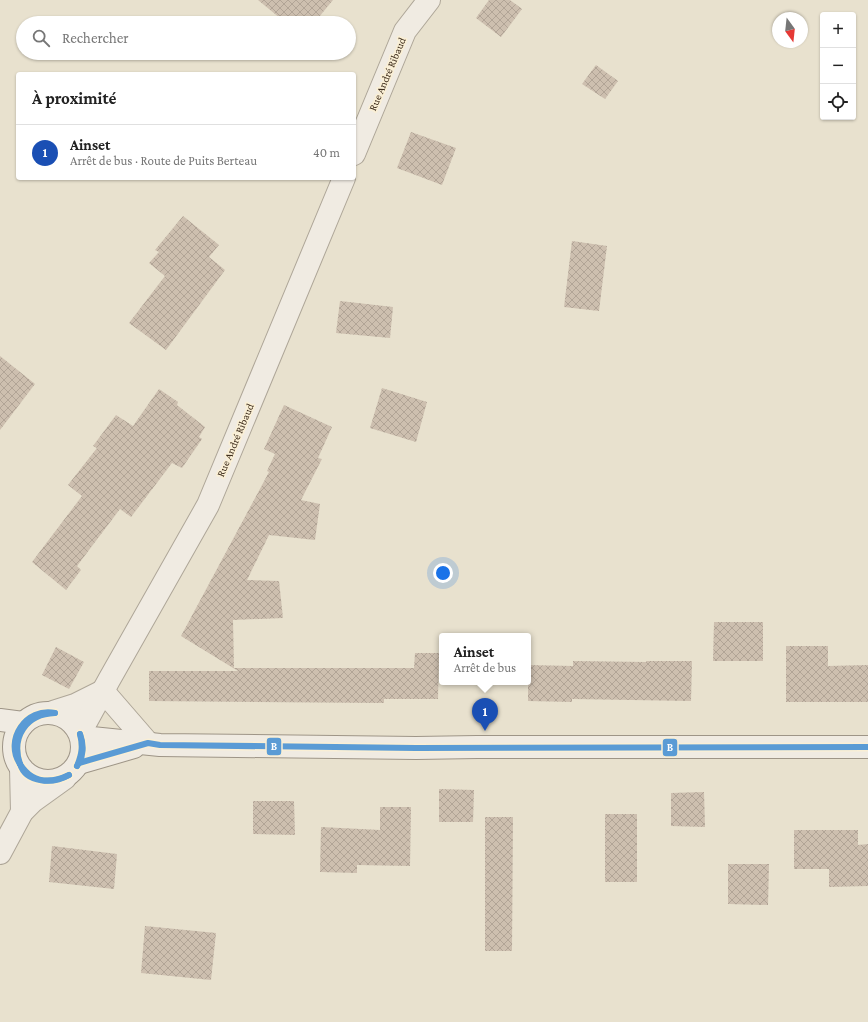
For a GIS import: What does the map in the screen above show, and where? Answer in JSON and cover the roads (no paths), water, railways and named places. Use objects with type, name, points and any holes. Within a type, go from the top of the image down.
[{"type":"street","name":"Rue André Ribaud","points":[[356,149],[405,31],[429,0]]},
{"type":"street","name":"Rue André Ribaud","points":[[81,735],[103,691],[208,505],[343,180]]},
{"type":"street","points":[[22,812],[19,764],[14,750],[14,740],[23,723],[32,716],[53,712],[75,705],[103,691],[148,743]]},
{"type":"street","points":[[0,853],[22,812],[33,801],[72,770],[82,753],[83,743],[81,735],[74,723],[65,716],[53,712]]},
{"type":"street","points":[[0,720],[23,723]]},
{"type":"street","points":[[0,735],[19,764],[30,776],[41,781],[53,781],[72,770],[148,743]]},
{"type":"street","points":[[81,735],[160,745],[416,748],[868,747]]},
{"type":"place","name":"Ainset","points":[[485,731]]}]
